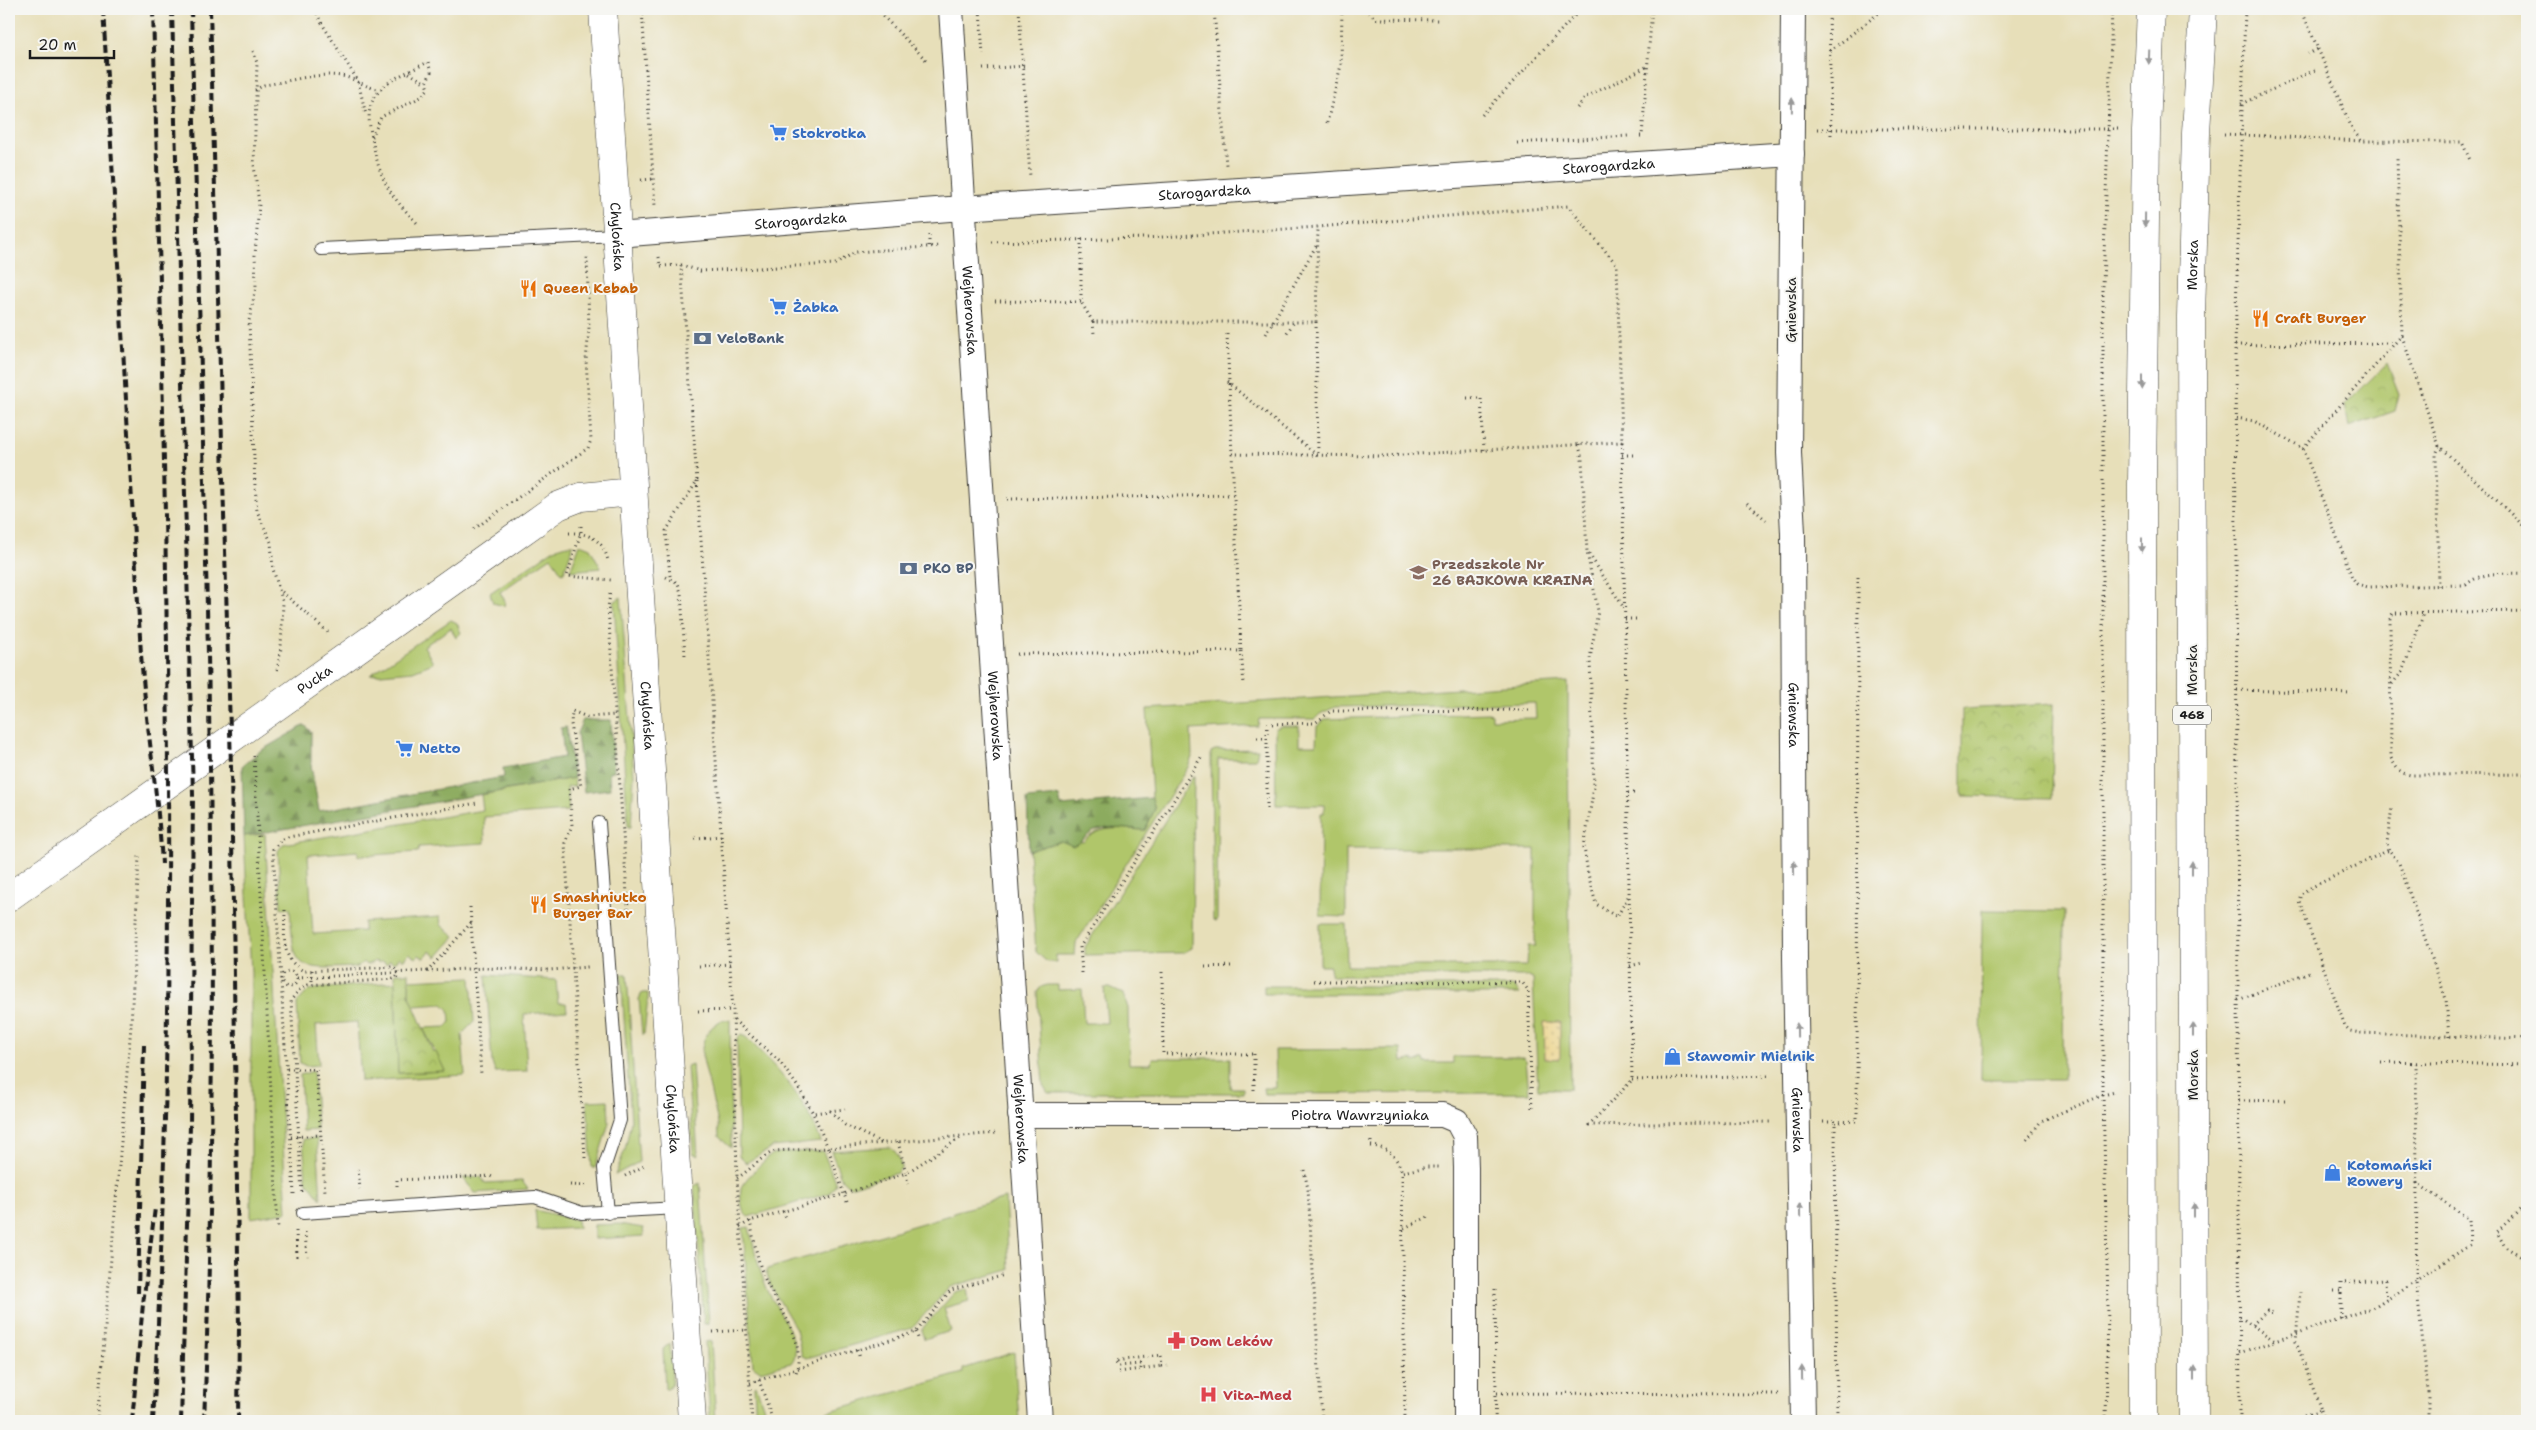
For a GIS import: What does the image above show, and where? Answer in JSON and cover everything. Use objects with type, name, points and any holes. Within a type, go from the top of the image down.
[{"type":"main road","name":"Chylońska","points":[[603,9],[692,1421]]},
{"type":"main road","points":[[2143,1421],[2142,475],[2146,151],[2151,9]]},
{"type":"main road","name":"Morska","points":[[2194,1421],[2191,317],[2196,133],[2203,9]]},
{"type":"main road","name":"Pucka","points":[[9,897],[558,506],[581,497],[632,492]]},
{"type":"street","name":"Wejherowska","points":[[951,9],[962,208],[1040,1421]]},
{"type":"street","name":"Gniewska","points":[[1793,9],[1789,454],[1793,533],[1798,1122],[1803,1421]]},
{"type":"street","name":"Starogardzka","points":[[617,235],[962,208],[1792,154]]},
{"type":"street","name":"Piotra Wawrzyniaka","points":[[1020,1115],[1443,1114],[1457,1121],[1465,1136],[1466,1168],[1466,1421]]},
{"type":"lane","points":[[321,249],[617,235]]},
{"type":"lane","points":[[599,823],[620,1120],[604,1168],[608,1213]]},
{"type":"lane","points":[[303,1213],[534,1197],[582,1213],[679,1208]]},
{"type":"path","points":[[315,9],[321,22],[358,81],[372,137],[375,162],[388,189],[407,212],[439,244]]},
{"type":"path","points":[[642,9],[660,266],[681,265],[700,272],[836,264],[855,252],[945,245]]},
{"type":"path","points":[[876,9],[930,63]]},
{"type":"path","points":[[1019,9],[1030,177]]},
{"type":"path","points":[[1214,9],[1226,166]]},
{"type":"path","points":[[1327,123],[1341,65],[1342,9]]},
{"type":"path","points":[[1365,9],[1376,19],[1438,20]]},
{"type":"path","points":[[1482,115],[1581,9]]},
{"type":"path","points":[[1511,144],[1578,138],[1642,136],[1652,9]]},
{"type":"path","points":[[1830,9],[1831,138]]},
{"type":"path","points":[[1830,51],[1884,9]]},
{"type":"path","points":[[2106,1421],[2108,1304],[2102,1094],[2103,287],[2112,9]]},
{"type":"path","points":[[2240,1421],[2235,345],[2245,9]]},
{"type":"path","points":[[2302,9],[2353,131],[2362,141]]},
{"type":"path","points":[[2308,54],[2318,49]]},
{"type":"path","points":[[253,51],[257,63],[254,165],[259,204],[255,255],[256,287],[249,321],[255,486],[257,511],[271,542],[274,575],[281,591],[283,602],[282,648],[276,673]]},
{"type":"path","points":[[368,121],[371,104],[381,89],[428,62],[431,72],[426,82]]},
{"type":"path","points":[[983,69],[1024,66]]},
{"type":"path","points":[[1577,108],[1586,97],[1647,67]]},
{"type":"path","points":[[2241,104],[2315,70]]},
{"type":"path","points":[[372,137],[381,117],[422,97],[428,88],[426,82],[408,73]]},
{"type":"path","points":[[255,90],[264,85],[326,76],[340,76],[358,81],[372,89],[381,89]]},
{"type":"path","points":[[1830,129],[2108,129]]},
{"type":"path","points":[[2241,135],[2362,141],[2462,142],[2470,160]]},
{"type":"path","points":[[2397,158],[2402,335],[2438,446],[2527,530]]},
{"type":"path","points":[[1219,166],[1235,165]]},
{"type":"path","points":[[1023,177],[1040,176]]},
{"type":"path","points":[[985,243],[1146,238],[1318,227],[1568,206],[1616,266],[1622,442],[1632,1080]]},
{"type":"path","points":[[1318,227],[1316,322],[1318,455]]},
{"type":"path","points":[[565,462],[588,448],[591,440],[586,360],[589,330],[587,237]]},
{"type":"path","points":[[1081,239],[1082,302],[1093,322],[1094,334]]},
{"type":"path","points":[[1266,334],[1317,244]]},
{"type":"path","points":[[681,265],[733,1010],[737,1178],[752,1421]]},
{"type":"path","points":[[987,301],[1082,302]]},
{"type":"path","points":[[1093,322],[1316,322]]},
{"type":"path","points":[[1286,334],[1294,322]]},
{"type":"path","points":[[1227,334],[1227,382],[1244,684]]},
{"type":"path","points":[[2303,448],[2402,335]]},
{"type":"path","points":[[2235,345],[2395,343]]},
{"type":"path","points":[[1227,382],[1318,455]]},
{"type":"path","points":[[1467,398],[1481,398],[1484,450]]},
{"type":"path","points":[[2236,418],[2254,420],[2303,448],[2352,577],[2357,584],[2368,587],[2466,585],[2481,575],[2527,573]]},
{"type":"path","points":[[1232,454],[1384,456],[1622,442]]},
{"type":"path","points":[[1579,445],[1582,458],[1587,552],[1598,611],[1590,659],[1594,787],[1584,846],[1588,874],[1596,904],[1617,917],[1630,895]]},
{"type":"path","points":[[2438,446],[2436,455],[2439,586]]},
{"type":"path","points":[[1622,455],[1635,455]]},
{"type":"path","points":[[670,576],[666,531],[697,481]]},
{"type":"path","points":[[999,499],[1234,495]]},
{"type":"path","points":[[581,532],[567,576],[611,579],[608,607],[628,913]]},
{"type":"path","points":[[1587,552],[1625,610]]},
{"type":"path","points":[[638,578],[670,576],[678,582],[681,593],[685,656]]},
{"type":"path","points":[[1775,1076],[1632,1080],[1589,1124],[1857,1121],[1858,576]]},
{"type":"path","points":[[281,591],[332,636]]},
{"type":"path","points":[[2527,611],[2393,613],[2390,618],[2391,758],[2402,774],[2527,774]]},
{"type":"path","points":[[2391,686],[2402,672],[2424,612]]},
{"type":"path","points":[[1625,619],[1636,619]]},
{"type":"path","points":[[1008,654],[1241,651]]},
{"type":"path","points":[[2237,690],[2352,693]]},
{"type":"path","points":[[1267,809],[1267,724],[1315,723],[1331,711],[1533,710]]},
{"type":"path","points":[[585,1166],[571,969],[565,843],[572,825],[569,789],[580,786],[570,724],[572,711],[587,717],[616,716]]},
{"type":"path","points":[[1258,738],[1267,738]]},
{"type":"path","points":[[254,751],[278,1230]]},
{"type":"path","points":[[1082,973],[1080,947],[1202,756]]},
{"type":"path","points":[[1628,793],[1637,793]]},
{"type":"path","points":[[294,1202],[274,849],[281,840],[476,803]]},
{"type":"path","points":[[2392,807],[2386,843],[2399,863],[2446,999],[2449,1037]]},
{"type":"path","points":[[695,838],[722,836]]},
{"type":"path","points":[[2389,850],[2308,889],[2301,894],[2299,901],[2345,1026],[2350,1031],[2360,1033],[2527,1039]]},
{"type":"path","points":[[97,1421],[131,1026],[139,856]]},
{"type":"path","points":[[470,906],[482,1074]]},
{"type":"path","points":[[285,910],[286,956],[296,967],[304,971],[393,967],[397,974]]},
{"type":"path","points":[[428,972],[472,922]]},
{"type":"path","points":[[1630,966],[1642,963]]},
{"type":"path","points":[[699,966],[730,964]]},
{"type":"path","points":[[1205,967],[1231,966]]},
{"type":"path","points":[[280,979],[286,972],[291,971],[297,978],[312,978],[474,969],[579,968]]},
{"type":"path","points":[[312,970],[312,985]]},
{"type":"path","points":[[2238,1000],[2312,971]]},
{"type":"path","points":[[1162,972],[1163,1054],[1254,1052],[1254,1098]]},
{"type":"path","points":[[307,1257],[291,1000],[300,989],[312,985],[395,979],[397,974]]},
{"type":"path","points":[[280,979],[287,987],[296,983],[297,978]]},
{"type":"path","points":[[1314,981],[1522,982],[1528,990],[1532,1111]]},
{"type":"path","points":[[698,1011],[733,1010]]},
{"type":"path","points":[[733,1019],[780,1062],[798,1087],[813,1113],[828,1148],[847,1202]]},
{"type":"path","points":[[2381,1062],[2527,1065]]},
{"type":"path","points":[[2416,1063],[2416,1281],[2428,1391],[2428,1421]]},
{"type":"path","points":[[287,1069],[316,1069],[325,1197]]},
{"type":"path","points":[[2027,1140],[2041,1121],[2102,1094],[2118,1092]]},
{"type":"path","points":[[2239,1101],[2286,1100]]},
{"type":"path","points":[[813,1113],[845,1109]]},
{"type":"path","points":[[830,1111],[845,1125],[883,1143]]},
{"type":"path","points":[[1835,1122],[1837,1421]]},
{"type":"path","points":[[737,1178],[750,1171],[766,1154],[774,1151],[962,1137],[1003,1132]]},
{"type":"path","points":[[291,1137],[321,1135]]},
{"type":"path","points":[[740,1226],[750,1221],[844,1194],[906,1173],[962,1137]]},
{"type":"path","points":[[898,1142],[908,1184]]},
{"type":"path","points":[[1371,1146],[1379,1146],[1393,1155],[1402,1172],[1405,1421]]},
{"type":"path","points":[[645,1155],[648,1210]]},
{"type":"path","points":[[1402,1172],[1427,1167]]},
{"type":"path","points":[[357,1196],[360,1192],[358,1169]]},
{"type":"path","points":[[1304,1170],[1308,1189],[1322,1421]]},
{"type":"path","points":[[397,1190],[397,1180],[490,1176],[497,1180]]},
{"type":"path","points":[[560,1185],[586,1186],[586,1176]]},
{"type":"path","points":[[2240,1353],[2377,1306],[2470,1245],[2469,1219],[2417,1183]]},
{"type":"path","points":[[360,1192],[370,1191]]},
{"type":"path","points":[[2527,1203],[2497,1232],[2506,1247],[2527,1259]]},
{"type":"path","points":[[783,1211],[787,1220]]},
{"type":"path","points":[[1404,1228],[1428,1216]]},
{"type":"path","points":[[750,1221],[763,1276],[793,1329],[798,1368],[795,1376]]},
{"type":"path","points":[[296,1230],[297,1257]]},
{"type":"path","points":[[750,1383],[916,1332],[951,1290],[1012,1273]]},
{"type":"path","points":[[2341,1319],[2341,1283],[2385,1280],[2386,1300]]},
{"type":"path","points":[[1494,1285],[1495,1421]]},
{"type":"path","points":[[2334,1291],[2341,1291]]},
{"type":"path","points":[[2300,1292],[2296,1342],[2325,1421]]},
{"type":"path","points":[[2252,1325],[2267,1311],[2274,1313]]},
{"type":"path","points":[[2240,1317],[2276,1341]]},
{"type":"path","points":[[916,1332],[919,1340]]},
{"type":"path","points":[[857,1350],[860,1358]]},
{"type":"path","points":[[1140,1369],[1140,1364],[1118,1366],[1115,1361],[1161,1355],[1162,1366]]},
{"type":"path","points":[[1119,1372],[1167,1365]]},
{"type":"path","points":[[760,1380],[773,1421]]},
{"type":"path","points":[[1496,1393],[1786,1394]]},
{"type":"path","points":[[2290,1421],[2321,1410]]},
{"type":"green space","points":[[2387,363],[2399,394],[2395,411],[2349,427],[2345,405]]},
{"type":"green space","points":[[580,544],[590,548],[601,568],[570,571]]},
{"type":"green space","points":[[573,545],[564,572],[562,573],[551,557],[500,592],[505,601],[504,606],[493,603],[490,593],[554,549]]},
{"type":"green space","points":[[621,597],[634,775],[631,827],[628,827],[614,602]]},
{"type":"green space","points":[[451,620],[457,623],[461,633],[456,638],[451,628],[424,646],[433,663],[413,671],[370,675]]},
{"type":"green space","points":[[1568,682],[1570,1089],[1538,1089],[1533,978],[1528,976],[1331,976],[1330,966],[1320,966],[1320,924],[1346,924],[1347,966],[1527,966],[1528,946],[1535,946],[1535,849],[1346,849],[1346,917],[1320,916],[1321,813],[1324,813],[1324,805],[1276,805],[1275,729],[1281,726],[1299,726],[1299,745],[1316,745],[1317,726],[1326,719],[1488,713],[1492,714],[1492,719],[1536,718],[1535,703],[1335,707],[1320,714],[1315,719],[1259,719],[1258,726],[1191,730],[1192,757],[1188,767],[1076,943],[1075,955],[1056,955],[1056,963],[1046,961],[1036,952],[1029,851],[1061,841],[1083,842],[1097,832],[1104,830],[1145,830],[1155,809],[1152,798],[1147,709]]},
{"type":"green space","points":[[2054,704],[2052,798],[1962,796],[1962,709]]},
{"type":"green space","points":[[583,720],[611,720],[614,771],[609,772],[610,789],[584,792],[577,733]]},
{"type":"green space","points":[[305,725],[311,732],[311,765],[319,811],[504,777],[503,768],[564,757],[561,728],[566,727],[574,778],[244,836],[242,766],[260,751]]},
{"type":"green space","points":[[1258,749],[1256,759],[1218,759],[1217,921],[1213,920],[1211,752],[1215,750]]},
{"type":"green space","points":[[1194,775],[1192,948],[1183,953],[1085,955],[1085,947]]},
{"type":"green space","points":[[574,778],[575,786],[567,787],[569,811],[484,817],[485,843],[419,847],[418,852],[358,856],[358,851],[308,855],[313,934],[364,931],[364,922],[440,917],[441,925],[455,937],[437,957],[430,951],[424,958],[419,955],[416,958],[409,953],[403,960],[399,957],[394,963],[390,960],[387,964],[382,961],[380,963],[376,961],[366,965],[363,962],[358,967],[321,968],[302,963],[297,956],[293,945],[290,908],[281,908],[278,851],[283,844],[483,810],[481,795]]},
{"type":"green space","points":[[1059,796],[1061,806],[1152,798],[1155,809],[1145,830],[1118,828],[1097,830],[1073,846],[1061,841],[1029,851],[1027,799]]},
{"type":"green space","points":[[265,834],[287,1212],[251,1218],[251,973],[244,836]]},
{"type":"green space","points":[[1982,910],[2064,911],[2063,1080],[1981,1080]]},
{"type":"green space","points":[[395,973],[409,973],[409,994],[433,1052],[436,1052],[445,1071],[398,1073]]},
{"type":"green space","points":[[621,974],[627,974],[639,1162],[615,1175],[625,1150],[631,1121]]},
{"type":"green space","points":[[486,975],[556,980],[558,1003],[566,1003],[567,1011],[524,1014],[527,1071],[495,1072],[492,1063]]},
{"type":"green space","points":[[471,977],[474,1022],[462,1034],[465,1075],[361,1081],[357,1022],[316,1025],[319,1065],[306,1066],[300,1063],[297,1003],[309,990],[395,982],[398,1073],[445,1071],[423,1028],[446,1027],[450,1023],[449,1010],[443,1004],[414,1006],[409,994],[409,980]]},
{"type":"green space","points":[[1058,985],[1058,990],[1082,989],[1084,1023],[1107,1023],[1104,988],[1110,988],[1123,994],[1128,1008],[1129,1064],[1151,1064],[1152,1058],[1230,1058],[1230,1088],[1243,1088],[1243,1093],[1048,1093],[1043,1085],[1037,992],[1041,987]]},
{"type":"green space","points":[[1264,986],[1513,986],[1520,994],[1264,994]]},
{"type":"green space","points":[[642,993],[648,993],[644,1034],[642,1034],[639,999]]},
{"type":"green space","points":[[722,1020],[730,1020],[731,1148],[719,1137],[718,1123],[702,1055],[706,1034]]},
{"type":"green space","points":[[741,1035],[746,1037],[758,1049],[790,1085],[815,1126],[821,1142],[773,1147],[746,1163],[739,1156],[737,1038]]},
{"type":"green space","points":[[1401,1049],[1402,1062],[1413,1059],[1413,1061],[1420,1062],[1420,1059],[1424,1059],[1425,1063],[1453,1063],[1453,1057],[1523,1057],[1526,1060],[1529,1093],[1264,1094],[1263,1088],[1276,1088],[1275,1050]]},
{"type":"green space","points":[[692,1064],[698,1156],[693,1153],[687,1066]]},
{"type":"green space","points":[[313,1071],[317,1130],[303,1131],[300,1075]]},
{"type":"green space","points":[[608,1100],[609,1123],[595,1168],[592,1168],[587,1101]]},
{"type":"green space","points":[[317,1138],[321,1199],[306,1180],[303,1139]]},
{"type":"green space","points":[[890,1147],[897,1154],[900,1162],[901,1168],[897,1173],[850,1187],[842,1180],[831,1151]]},
{"type":"green space","points":[[823,1151],[836,1184],[830,1193],[748,1217],[746,1215],[741,1204],[742,1185],[770,1156],[783,1152]]},
{"type":"green space","points":[[481,1177],[485,1183],[522,1181],[528,1189],[475,1193],[463,1178]]},
{"type":"green space","points":[[700,1183],[709,1323],[704,1324],[694,1186]]},
{"type":"green space","points":[[1005,1198],[1009,1270],[950,1287],[912,1328],[807,1358],[802,1356],[796,1329],[772,1288],[766,1272],[767,1269]]},
{"type":"green space","points":[[535,1210],[577,1220],[578,1228],[537,1230]]},
{"type":"green space","points":[[619,1224],[643,1228],[644,1236],[594,1239],[594,1225]]},
{"type":"green space","points":[[749,1227],[763,1279],[769,1294],[787,1325],[795,1346],[795,1356],[791,1363],[760,1371],[753,1366],[743,1228]]},
{"type":"green space","points":[[967,1289],[969,1301],[944,1308],[951,1331],[924,1339],[921,1330],[955,1292]]},
{"type":"green space","points":[[711,1341],[716,1421],[710,1421],[705,1342]]},
{"type":"green space","points":[[670,1343],[672,1382],[671,1386],[665,1389],[663,1349]]},
{"type":"green space","points":[[1014,1352],[1019,1421],[795,1421],[963,1373],[963,1369]]},
{"type":"green space","points":[[756,1385],[768,1421],[756,1421],[754,1387]]},
{"type":"sand","points":[[1544,1022],[1560,1022],[1560,1059],[1545,1058]]},
{"type":"railway","points":[[103,9],[141,654],[162,864]]},
{"type":"railway","points":[[153,9],[165,538],[168,892],[161,1245],[153,1421]]},
{"type":"railway","points":[[172,9],[193,794],[190,1126],[181,1421]]},
{"type":"railway","points":[[191,9],[209,715],[211,891],[212,1068],[204,1421]]},
{"type":"railway","points":[[210,9],[231,767],[239,1327],[238,1421]]},
{"type":"railway","points":[[138,1293],[144,1045]]},
{"type":"railway","points":[[132,1421],[143,1304],[155,1208]]},
{"type":"place","name":"Stokrotka","points":[[778,133]]},
{"type":"place","name":"Queen Kebab","points":[[529,288]]},
{"type":"place","name":"Żabka","points":[[779,307]]},
{"type":"place","name":"Craft Burger","points":[[2261,318]]},
{"type":"place","name":"VeloBank","points":[[703,338]]},
{"type":"place","name":"PKO BP","points":[[909,568]]},
{"type":"place","name":"Przedszkole Nr 26 BAJKOWA KRAINA","points":[[1418,572]]},
{"type":"place","name":"Netto","points":[[405,748]]},
{"type":"place","name":"Smashniutko Burger Bar","points":[[539,905]]},
{"type":"place","name":"Sławomir Mielnik","points":[[1673,1056]]},
{"type":"place","name":"Kołomański Rowery","points":[[2333,1173]]},
{"type":"place","name":"Dom Leków","points":[[1176,1341]]},
{"type":"place","name":"Vita-Med","points":[[1209,1395]]}]
